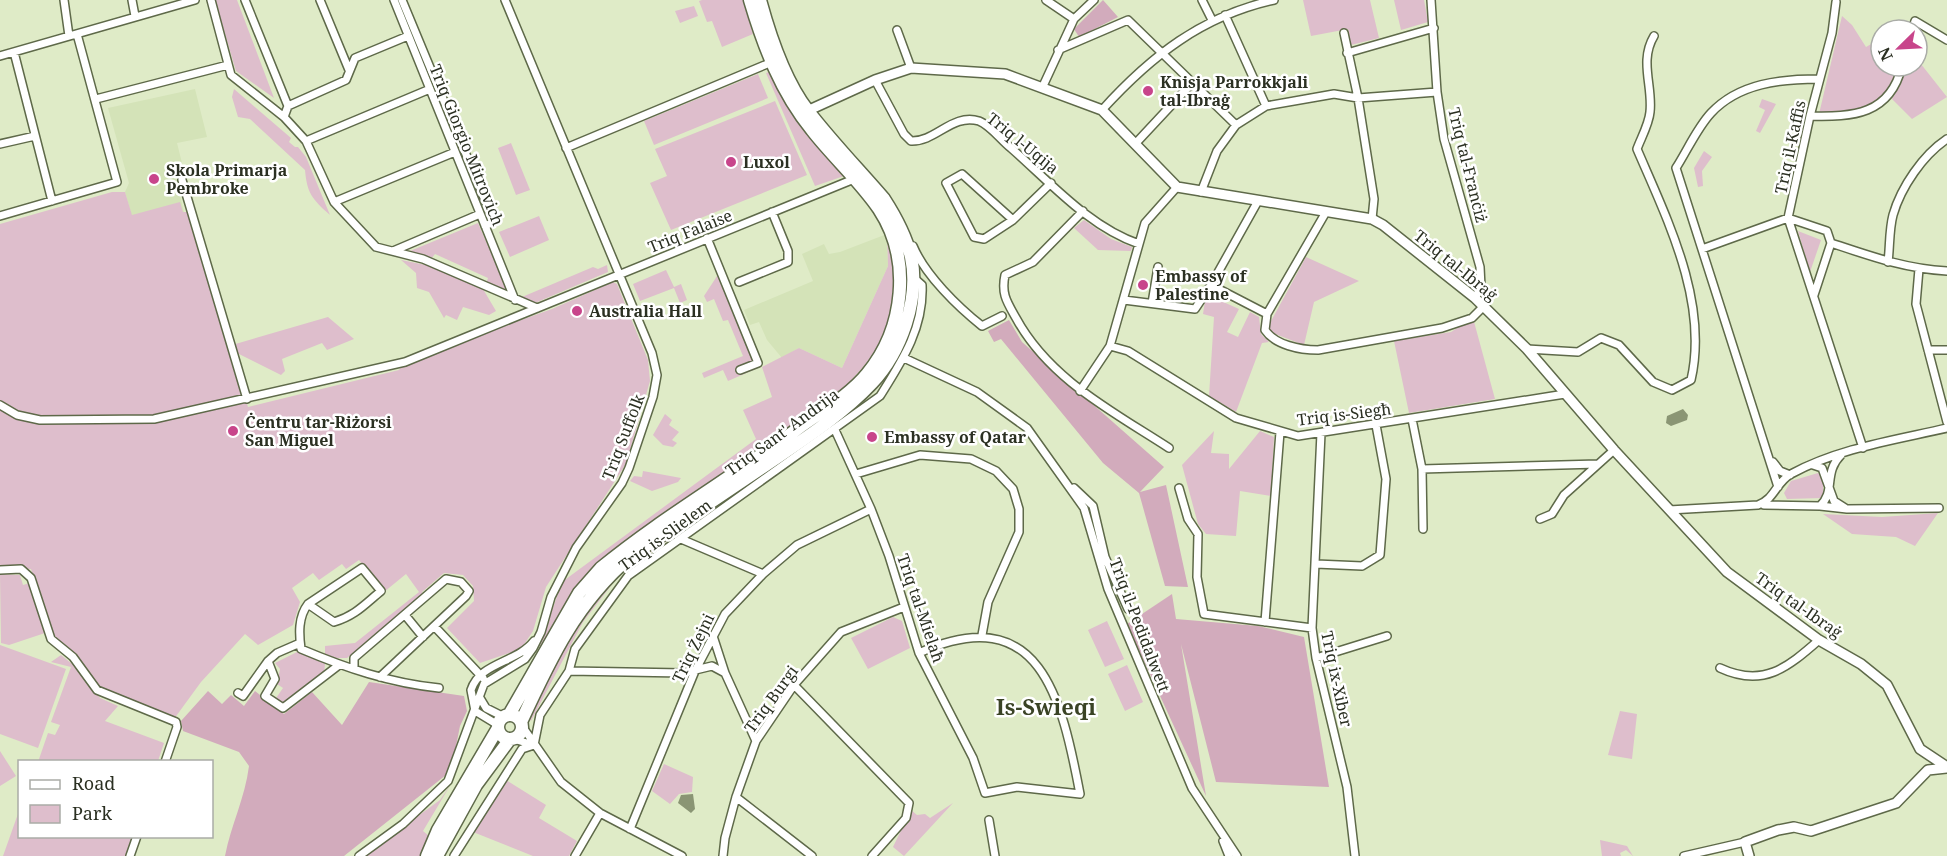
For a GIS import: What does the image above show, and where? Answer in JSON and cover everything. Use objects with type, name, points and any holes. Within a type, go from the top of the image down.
[{"type":"highway","name":"Triq Sant' Andrija","points":[[426,856],[438,830],[579,593],[600,568],[832,404],[867,375],[886,346],[900,310],[898,254],[893,234],[879,208],[800,115],[772,62],[753,0]]},
{"type":"highway","name":"Triq Sant' Andrija","points":[[437,856],[476,785],[512,739],[519,735],[556,646],[587,600],[607,577],[631,556],[838,414],[873,382],[894,352],[909,314],[917,281],[911,256],[894,215],[884,199],[807,111],[753,0]]},
{"type":"highway","points":[[512,739],[502,736],[502,721],[522,724]]},
{"type":"main road","points":[[807,111],[875,80],[911,68],[1005,74],[1043,86],[1102,110],[1177,187]]},
{"type":"main road","name":"Triq tal-Ibraġ","points":[[1177,187],[1372,219],[1484,306],[1527,349],[1614,450],[1727,572],[1819,639],[1861,664],[1887,685],[1920,749],[1947,767]]},
{"type":"main road","points":[[1920,749],[1928,770]]},
{"type":"main road","points":[[1749,856],[1745,842],[1778,830],[1794,827],[1811,831],[1896,803],[1928,770],[1947,767]]},
{"type":"street","points":[[0,216],[117,182],[96,99],[73,35],[64,0]]},
{"type":"street","points":[[132,0],[135,16]]},
{"type":"street","points":[[0,56],[195,0]]},
{"type":"street","points":[[211,0],[231,75],[284,117],[306,141],[334,202],[376,247],[423,259],[537,308]]},
{"type":"street","points":[[245,0],[288,106],[284,117]]},
{"type":"street","points":[[320,0],[350,70]]},
{"type":"street","name":"Triq Giorgio Mitrovich","points":[[394,0],[515,300]]},
{"type":"street","points":[[402,0],[494,222],[485,226]]},
{"type":"street","name":"Triq Suffolk","points":[[486,682],[525,658],[542,632],[550,597],[576,548],[622,483],[654,397],[657,375],[652,353],[617,274],[505,0]]},
{"type":"street","points":[[1046,0],[1074,19]]},
{"type":"street","points":[[1043,86],[1074,19],[1094,0]]},
{"type":"street","points":[[1202,0],[1212,20]]},
{"type":"street","points":[[1102,110],[1160,52],[1212,20],[1274,0]]},
{"type":"street","name":"Triq tal-Franċiż","points":[[1431,0],[1437,92],[1444,139],[1480,267],[1481,287],[1475,298]]},
{"type":"street","name":"Triq il-Kaffis","points":[[1836,2],[1832,33],[1810,116],[1788,218],[1863,448]]},
{"type":"street","points":[[1225,15],[1266,106]]},
{"type":"street","points":[[1058,50],[1128,20],[1236,125]]},
{"type":"street","points":[[1347,53],[1434,28]]},
{"type":"street","points":[[1929,29],[1947,40]]},
{"type":"street","points":[[897,30],[911,68]]},
{"type":"street","points":[[1344,33],[1358,98],[1374,198],[1372,219]]},
{"type":"street","points":[[288,106],[346,80],[355,58],[408,36]]},
{"type":"street","points":[[1527,349],[1578,352],[1601,338],[1619,345],[1653,382],[1672,390],[1691,380],[1695,362],[1694,321],[1688,285],[1675,243],[1637,149],[1650,112],[1646,77],[1648,46],[1654,36]]},
{"type":"street","points":[[14,52],[52,201]]},
{"type":"street","points":[[566,148],[772,62]]},
{"type":"street","points":[[96,99],[228,65]]},
{"type":"street","points":[[1810,116],[1844,117],[1866,113],[1890,94],[1899,78]]},
{"type":"street","points":[[1785,505],[1777,499],[1771,460],[1676,168],[1711,113],[1733,97],[1758,84],[1791,79],[1819,79]]},
{"type":"street","name":"Triq l-Uqija","points":[[875,80],[904,134],[911,141],[921,141],[957,120],[980,122],[1115,236],[1139,244]]},
{"type":"street","points":[[1136,143],[1192,83]]},
{"type":"street","points":[[306,141],[429,89]]},
{"type":"street","points":[[1201,192],[1217,151],[1236,125],[1266,106],[1334,93],[1358,98],[1437,92]]},
{"type":"street","points":[[0,144],[35,136]]},
{"type":"street","points":[[1888,262],[1893,215],[1904,188],[1935,147],[1947,139]]},
{"type":"street","points":[[334,202],[455,152]]},
{"type":"street","points":[[1013,220],[962,174],[946,183],[975,237],[984,239],[1013,220],[1051,183]]},
{"type":"street","name":"Triq Falaise","points":[[0,405],[17,415],[40,420],[154,419],[405,362],[854,179]]},
{"type":"street","points":[[182,180],[247,399]]},
{"type":"street","points":[[1080,391],[1110,346],[1145,223],[1177,187]]},
{"type":"street","points":[[1124,300],[1195,309],[1258,201]]},
{"type":"street","points":[[1083,211],[1033,262],[1005,275],[1002,292],[1030,344],[1080,391],[1169,448]]},
{"type":"street","points":[[739,282],[788,261],[788,251],[772,212]]},
{"type":"street","points":[[1326,212],[1267,314],[1265,330],[1271,339],[1304,350],[1318,350],[1442,328],[1472,318],[1484,306]]},
{"type":"street","points":[[393,251],[480,214]]},
{"type":"street","points":[[894,215],[907,231],[916,253],[959,309],[982,326],[1002,316]]},
{"type":"street","points":[[1702,249],[1788,218],[1827,231],[1831,243],[1814,295]]},
{"type":"street","points":[[707,238],[758,363],[740,370]]},
{"type":"street","points":[[1831,243],[1888,262],[1919,269],[1947,271]]},
{"type":"street","points":[[1152,303],[1158,267]]},
{"type":"street","points":[[1919,269],[1916,304],[1947,422]]},
{"type":"street","points":[[917,281],[931,273]]},
{"type":"street","name":"Triq is-Slielem","points":[[534,745],[540,715],[569,671],[575,649],[628,576],[880,396],[904,358],[917,329],[917,281]]},
{"type":"street","points":[[1211,285],[1267,314]]},
{"type":"street","name":"Triq is-Siegħ","points":[[1110,346],[1128,351],[1236,418],[1298,436],[1376,426],[1565,394]]},
{"type":"street","points":[[1928,350],[1947,350]]},
{"type":"street","name":"Triq il-Pedidalwett","points":[[904,358],[977,392],[1027,428],[1067,482],[1084,508],[1108,589],[1192,788],[1237,856]]},
{"type":"street","points":[[1412,419],[1422,469],[1423,529]]},
{"type":"street","points":[[1316,564],[1362,566],[1380,555],[1386,479],[1376,426]]},
{"type":"street","points":[[1758,505],[1767,502],[1790,475],[1811,465],[1843,453],[1947,428]]},
{"type":"street","name":"Triq tal-Mielaħ","points":[[835,430],[871,509],[919,653],[973,758],[985,793],[1017,787],[1080,794],[1061,716],[1040,667],[1025,650],[1005,641],[982,635]]},
{"type":"street","points":[[1265,622],[1280,432]]},
{"type":"street","name":"Triq ix-Xiber","points":[[1321,433],[1312,628],[1316,657],[1347,787],[1355,856]]},
{"type":"street","points":[[1540,519],[1552,514],[1564,495],[1614,450]]},
{"type":"street","points":[[1820,506],[1826,501],[1831,465],[1843,453]]},
{"type":"street","points":[[856,474],[920,455],[971,459],[996,471],[1013,489],[1019,509],[1019,532],[988,602],[982,635],[942,642],[919,653]]},
{"type":"street","points":[[1771,460],[1780,471],[1790,475]]},
{"type":"street","points":[[1422,469],[1598,464]]},
{"type":"street","points":[[1811,465],[1822,468],[1834,501],[1847,509]]},
{"type":"street","points":[[1067,482],[1093,506],[1105,557],[1128,609]]},
{"type":"street","points":[[1179,488],[1188,519],[1198,534],[1197,577],[1204,614],[1312,628]]},
{"type":"street","points":[[1669,510],[1758,505],[1847,509],[1939,508]]},
{"type":"street","name":"Triq Żejni","points":[[630,829],[695,671],[725,614],[763,574],[797,544],[871,509]]},
{"type":"street","points":[[681,539],[763,574]]},
{"type":"street","points":[[308,604],[334,622],[358,611],[381,591],[362,568],[308,604],[304,610],[299,630],[301,649],[339,665],[380,677],[406,684],[439,688]]},
{"type":"street","points":[[0,570],[21,569],[31,578],[51,639],[73,657],[101,694],[176,722],[177,727],[166,760]]},
{"type":"street","points":[[354,669],[354,658],[446,579],[461,582],[469,591],[435,627],[380,677]]},
{"type":"street","name":"Triq Burgi","points":[[723,856],[725,838],[736,797],[756,741],[794,685],[842,632],[904,607]]},
{"type":"street","points":[[405,615],[423,637]]},
{"type":"street","points":[[359,856],[403,824],[448,781],[486,682],[435,627]]},
{"type":"street","points":[[475,711],[471,690],[480,675],[520,654],[542,632]]},
{"type":"street","points":[[713,636],[725,673],[756,741]]},
{"type":"street","points":[[1316,657],[1387,636]]},
{"type":"street","points":[[1720,668],[1743,677],[1774,673],[1798,658],[1819,639]]},
{"type":"street","points":[[238,693],[243,696],[268,661],[277,653],[300,643]]},
{"type":"street","points":[[268,661],[274,680],[265,696],[284,708],[339,665]]},
{"type":"street","points":[[569,671],[683,673],[712,666],[725,673]]},
{"type":"street","points":[[794,685],[909,803],[906,818],[872,856]]},
{"type":"street","points":[[480,695],[486,708],[502,721]]},
{"type":"street","points":[[475,711],[502,721]]},
{"type":"street","points":[[522,724],[561,782],[600,813],[682,856]]},
{"type":"street","points":[[512,739],[534,745]]},
{"type":"street","points":[[454,856],[522,748],[534,745]]},
{"type":"street","points":[[736,797],[812,856]]},
{"type":"street","points":[[575,856],[600,813]]},
{"type":"street","points":[[989,820],[996,856]]},
{"type":"street","name":"Triq il-Pedidalwett","points":[[1222,835],[1229,856]]},
{"type":"street","points":[[130,856],[137,838]]},
{"type":"street","points":[[1684,856],[1745,842]]},
{"type":"shaded area","points":[[1103,0],[1118,17],[1079,37],[1074,29]]},
{"type":"shaded area","name":"Skola Primarja Pembroke","points":[[195,89],[207,137],[177,143],[185,175],[177,184],[197,263],[149,276],[125,192],[129,183],[108,108]]},
{"type":"shaded area","points":[[887,234],[888,266],[842,368],[799,348],[782,358],[767,340],[759,322],[750,325],[744,310],[813,281],[802,254],[824,244],[829,254],[840,252]]},
{"type":"shaded area","points":[[1009,320],[1022,342],[1164,467],[1140,492],[1166,485],[1188,587],[1165,586],[1139,493],[1103,463],[1001,339],[994,342],[988,331]]},
{"type":"shaded area","points":[[1683,409],[1688,415],[1687,420],[1671,426],[1666,423],[1667,416]]},
{"type":"shaded area","points":[[1172,594],[1176,619],[1258,626],[1304,637],[1329,787],[1216,782],[1181,644],[1206,796],[1127,624]]},
{"type":"shaded area","points":[[369,682],[464,696],[467,711],[460,726],[451,771],[344,856],[225,856],[249,766],[239,752],[183,731],[181,721],[208,691],[222,704],[231,695],[244,706],[255,691],[284,714],[312,692],[342,725]]},
{"type":"shaded area","points":[[693,794],[695,809],[691,813],[678,803],[681,795]]},
{"type":"green space","points":[[215,0],[237,0],[274,98],[236,71]]},
{"type":"green space","points":[[743,0],[753,34],[722,47],[712,21],[707,22],[699,1]]},
{"type":"green space","points":[[1303,0],[1370,0],[1379,38],[1351,45],[1348,29],[1311,36]]},
{"type":"green space","points":[[1394,0],[1424,0],[1428,22],[1401,30]]},
{"type":"green space","points":[[694,6],[698,16],[680,23],[675,11]]},
{"type":"green space","points":[[1842,16],[1852,25],[1866,47],[1869,45],[1869,78],[1896,78],[1888,92],[1880,100],[1870,105],[1858,109],[1819,114]]},
{"type":"green space","points":[[425,64],[428,66],[491,217],[485,219],[423,68]]},
{"type":"green space","points":[[772,71],[802,126],[844,176],[815,186],[766,73]]},
{"type":"green space","points":[[758,74],[768,98],[654,145],[644,121]]},
{"type":"green space","points":[[1929,74],[1947,97],[1912,119],[1892,99],[1902,78],[1929,78]]},
{"type":"green space","points":[[234,89],[291,138],[289,142],[298,147],[306,157],[330,215],[312,195],[307,184],[305,170],[250,119],[238,117],[232,97]]},
{"type":"green space","points":[[1762,99],[1776,104],[1760,133],[1756,131],[1765,110],[1759,107]]},
{"type":"green space","name":"Luxol","points":[[775,101],[807,175],[671,230],[650,183],[667,176],[655,149]]},
{"type":"green space","points":[[511,143],[530,190],[516,195],[498,148]]},
{"type":"green space","points":[[1704,151],[1712,157],[1702,171],[1703,186],[1698,187],[1694,168]]},
{"type":"green space","points":[[112,192],[125,192],[132,215],[180,202],[183,212],[189,212],[248,407],[399,370],[405,362],[552,309],[613,282],[617,284],[648,360],[650,381],[626,464],[546,587],[533,631],[521,649],[480,663],[447,628],[474,601],[473,586],[463,575],[444,573],[422,592],[424,595],[347,658],[336,658],[325,654],[325,646],[355,643],[419,592],[406,574],[384,592],[359,560],[346,569],[342,564],[319,580],[313,573],[292,588],[300,602],[293,625],[258,645],[245,634],[201,682],[174,719],[104,693],[79,661],[58,642],[51,631],[31,569],[0,568],[0,224]]},
{"type":"green space","points":[[539,216],[549,240],[510,257],[499,232]]},
{"type":"green space","points":[[1084,220],[1111,239],[1132,247],[1131,251],[1098,250],[1074,228]]},
{"type":"green space","points":[[478,223],[508,292],[486,284],[488,278],[435,254],[431,259],[410,251]]},
{"type":"green space","points":[[1798,231],[1821,240],[1810,272]]},
{"type":"green space","points":[[887,234],[896,272],[896,301],[886,332],[868,361],[835,396],[597,566],[573,591],[539,648],[562,582],[756,439],[743,410],[772,397],[762,367],[799,348],[842,368],[888,266]]},
{"type":"green space","points":[[1306,257],[1359,281],[1314,302],[1304,345],[1270,332],[1270,323]]},
{"type":"green space","points":[[401,260],[426,265],[483,289],[496,311],[489,315],[463,307],[457,320],[446,315],[444,318],[429,292],[417,288],[416,273]]},
{"type":"green space","points":[[607,265],[608,272],[535,303],[522,297],[593,267],[598,269]]},
{"type":"green space","points":[[666,270],[674,287],[681,284],[687,300],[680,303],[674,288],[640,301],[633,284]]},
{"type":"green space","points":[[719,273],[758,368],[728,381],[723,370],[704,378],[702,373],[743,356],[728,320],[723,321],[714,299],[707,302],[704,296]]},
{"type":"green space","points":[[1210,296],[1239,309],[1227,332],[1238,337],[1250,312],[1259,317],[1261,334],[1269,342],[1262,343],[1236,412],[1209,396],[1214,317],[1203,314],[1205,301]]},
{"type":"green space","points":[[328,317],[354,339],[327,350],[322,343],[282,359],[285,371],[281,375],[233,351],[232,345]]},
{"type":"green space","points":[[1473,318],[1495,399],[1409,413],[1394,341],[1451,332]]},
{"type":"green space","points":[[665,414],[672,420],[669,425],[679,432],[672,440],[677,443],[673,447],[663,445],[653,435]]},
{"type":"green space","points":[[824,424],[821,434],[681,532]]},
{"type":"green space","points":[[1214,431],[1211,453],[1229,454],[1229,469],[1260,431],[1274,437],[1271,496],[1240,491],[1236,536],[1206,534],[1198,524],[1182,465]]},
{"type":"green space","points":[[643,471],[681,478],[678,482],[652,491],[630,481],[634,476],[642,477]]},
{"type":"green space","points":[[1818,473],[1823,478],[1823,498],[1787,499],[1784,493],[1791,481]]},
{"type":"green space","points":[[1938,513],[1915,546],[1896,537],[1852,534],[1823,514],[1882,517]]},
{"type":"green space","points":[[678,534],[620,574],[583,622],[531,721],[529,717],[542,685],[578,618],[625,567]]},
{"type":"green space","points":[[0,574],[20,575],[23,585],[30,583],[45,633],[9,645],[1,643]]},
{"type":"green space","points":[[893,617],[902,621],[910,648],[868,669],[851,638]]},
{"type":"green space","points":[[1107,621],[1124,659],[1105,667],[1088,630]]},
{"type":"green space","points":[[0,645],[66,669],[38,748],[0,734]]},
{"type":"green space","points":[[299,651],[325,664],[324,674],[283,706],[274,701],[283,688],[277,684],[280,669],[275,663]]},
{"type":"green space","points":[[61,655],[77,668],[100,698],[118,706],[105,721],[164,743],[158,760],[39,760],[48,733],[55,735],[60,725],[51,722],[71,667],[51,662]]},
{"type":"green space","points":[[1127,665],[1143,702],[1125,711],[1108,674]]},
{"type":"green space","points":[[1620,711],[1637,714],[1632,759],[1608,755]]},
{"type":"green space","points":[[0,751],[16,776],[0,786]]},
{"type":"green space","points":[[664,764],[693,777],[692,792],[679,794],[670,804],[652,791]]},
{"type":"green space","points":[[506,780],[546,805],[539,818],[577,841],[569,856],[533,856],[473,832]]},
{"type":"green space","points":[[451,784],[423,831],[429,836],[420,856],[363,856],[440,800]]},
{"type":"green space","points":[[953,803],[904,856],[893,847],[911,810],[917,815],[925,814],[930,818]]},
{"type":"green space","points":[[18,814],[18,838],[132,838],[125,856],[3,856]]},
{"type":"green space","points":[[1600,840],[1627,846],[1633,856],[1626,850],[1620,853],[1621,856],[1602,856]]},
{"type":"place","name":"Knisja Parrokkjali tal-Ibraġ","points":[[1148,91]]},
{"type":"place","name":"Luxol","points":[[731,162]]},
{"type":"place","name":"Skola Primarja Pembroke","points":[[154,179]]},
{"type":"place","name":"Embassy of Palestine","points":[[1143,285]]},
{"type":"place","name":"Australia Hall","points":[[577,311]]},
{"type":"place","name":"Ċentru tar-Riżorsi San Miguel","points":[[233,431]]},
{"type":"place","name":"Embassy of Qatar","points":[[872,437]]},
{"type":"district","name":"Is-Swieqi","points":[[1046,706]]}]
